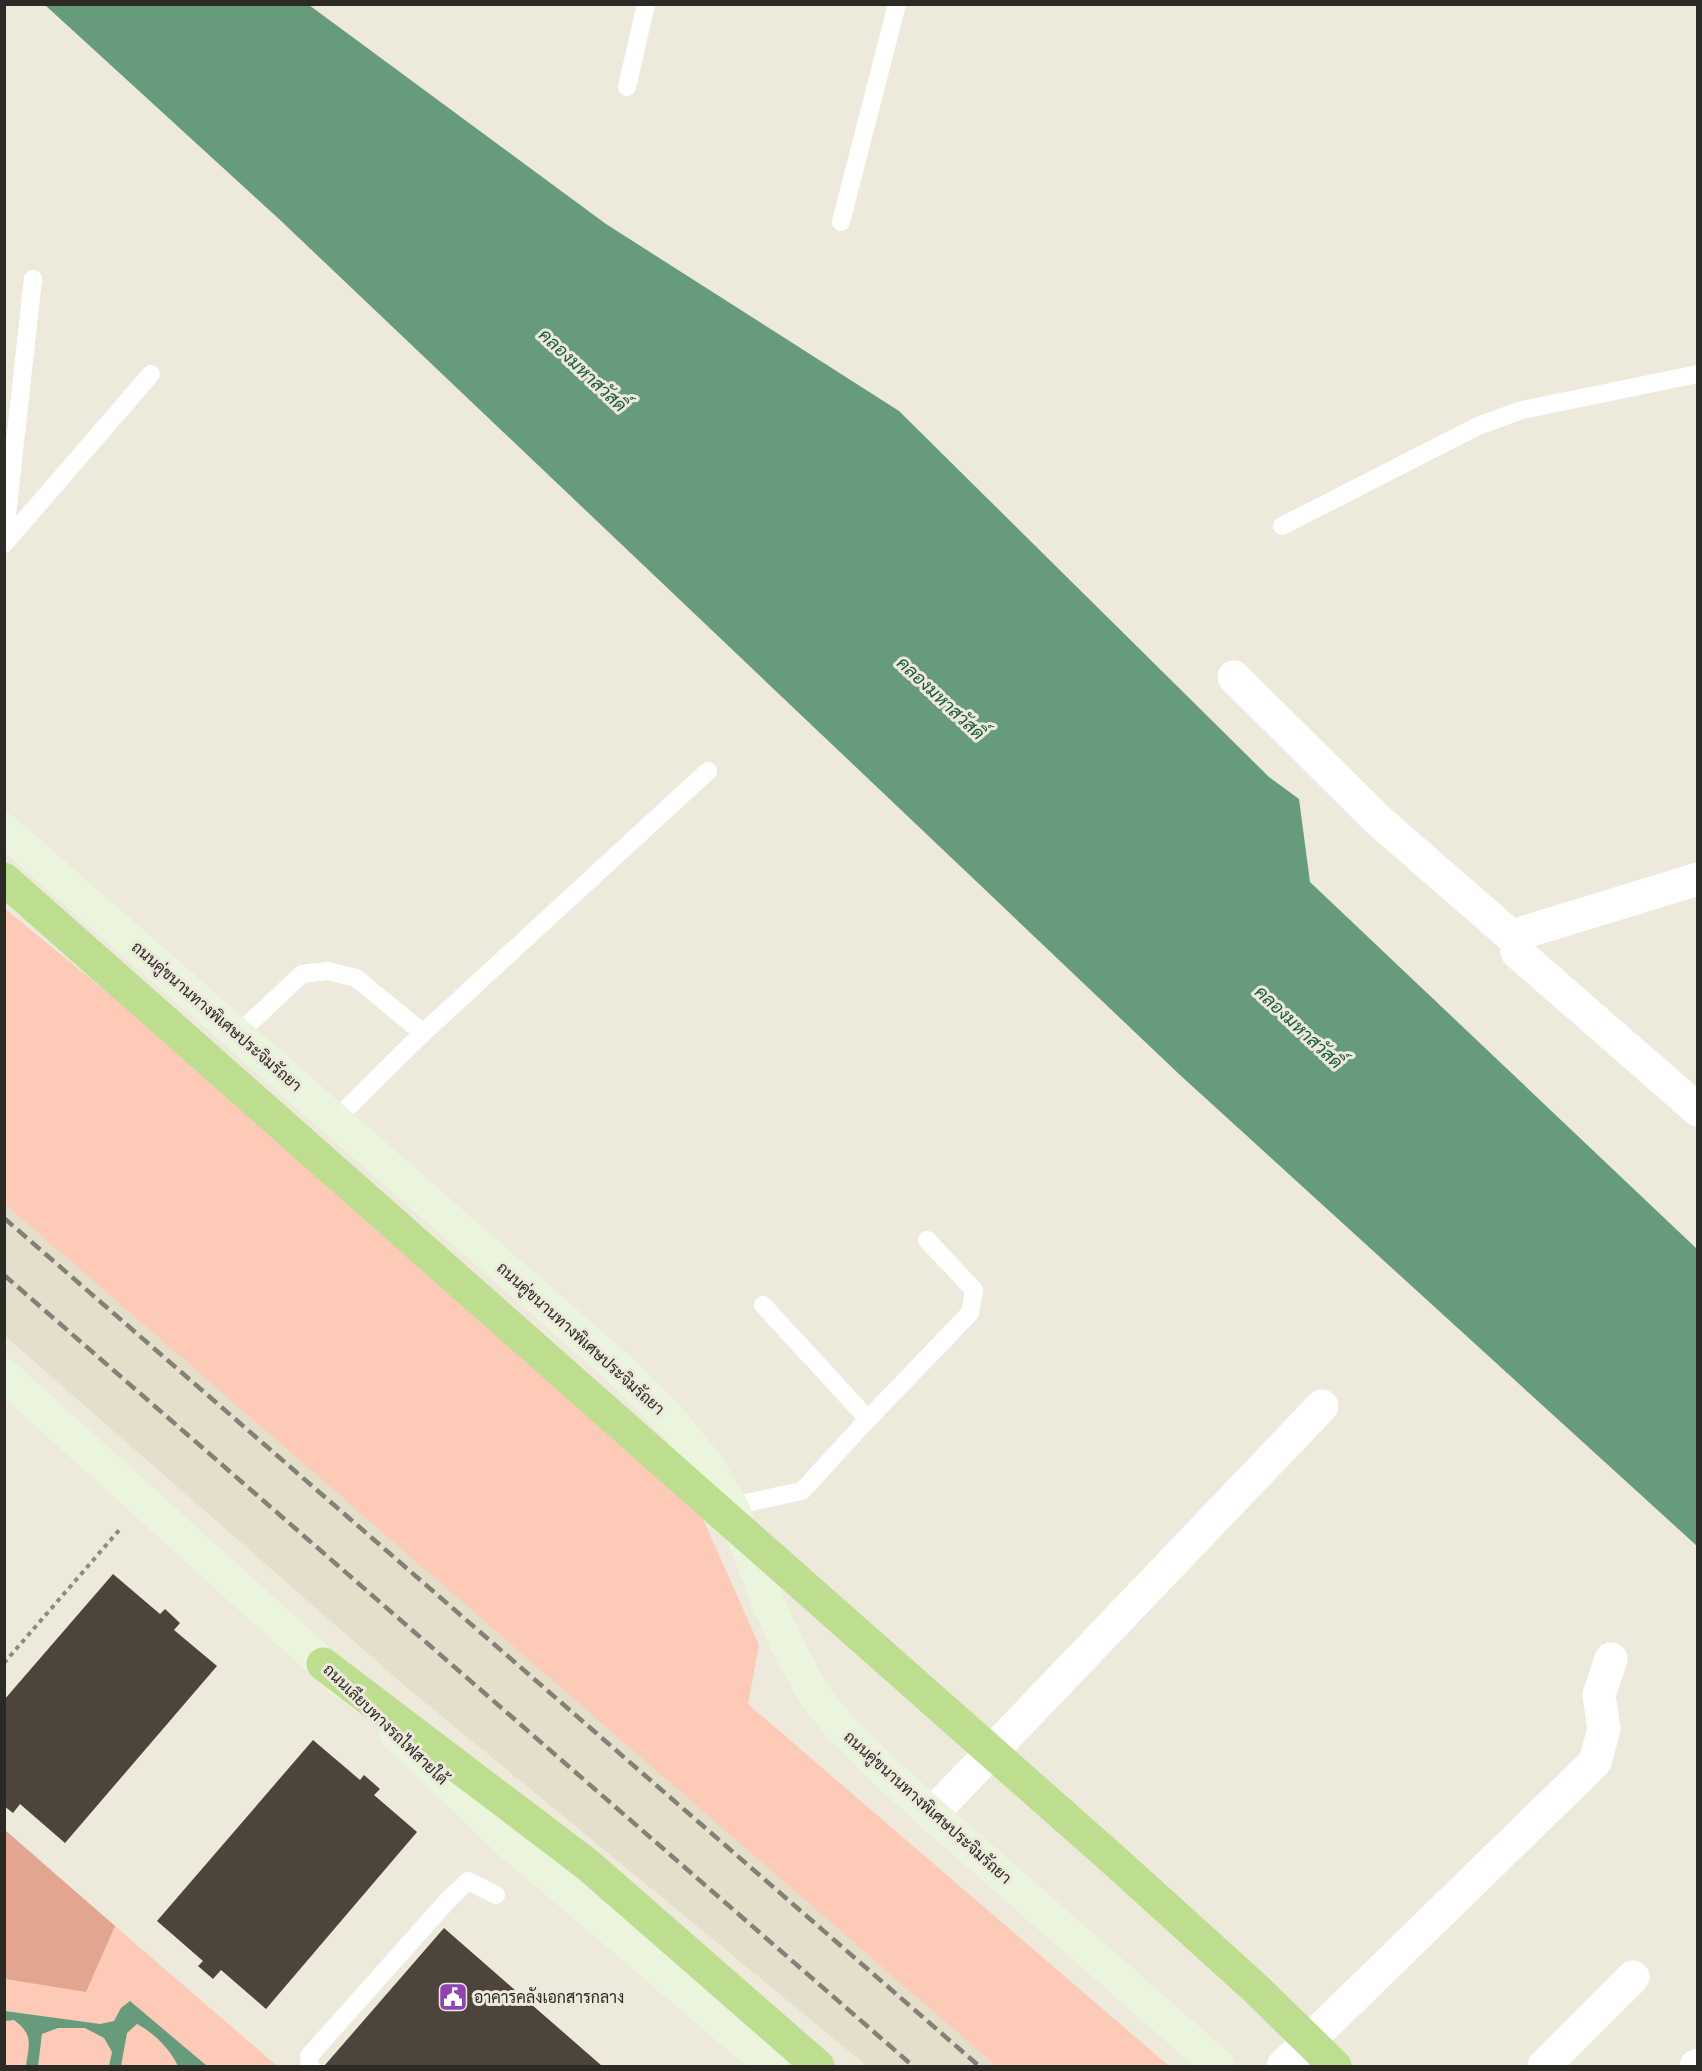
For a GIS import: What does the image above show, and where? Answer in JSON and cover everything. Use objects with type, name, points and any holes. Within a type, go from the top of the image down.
[{"type":"highway","points":[[4,879],[1116,1862],[1254,1987],[1335,2067]]},
{"type":"highway","points":[[323,1664],[588,1865],[818,2067]]},
{"type":"main road","name":"ถนนคู่ขนานทางพิเศษประจิมรัถยา","points":[[4,830],[615,1365],[674,1424],[705,1462],[732,1506],[768,1602],[787,1645],[813,1693],[839,1726],[932,1814],[1220,2067]]},
{"type":"main road","name":"ถนนเลียบทางรถไฟสายใต้","points":[[8,1387],[144,1501],[323,1664],[510,1843],[772,2067]]},
{"type":"street","points":[[1234,677],[1379,821],[1517,941]]},
{"type":"street","points":[[1698,879],[1525,932],[1517,941],[1517,952],[1698,1110]]},
{"type":"street","points":[[932,1814],[1322,1406]]},
{"type":"street","points":[[1283,2067],[1595,1762],[1604,1729],[1599,1695],[1611,1659]]},
{"type":"street","points":[[1544,2067],[1633,1977]]},
{"type":"lane","points":[[627,87],[646,4]]},
{"type":"lane","points":[[841,222],[897,4]]},
{"type":"lane","points":[[4,543],[33,279]]},
{"type":"lane","points":[[4,543],[151,374]]},
{"type":"lane","points":[[1282,526],[1478,426],[1522,410],[1698,374]]},
{"type":"lane","points":[[336,1119],[423,1033],[708,771]]},
{"type":"lane","points":[[238,1034],[302,974],[328,971],[356,978],[423,1033]]},
{"type":"lane","points":[[732,1506],[802,1491],[970,1313],[974,1290],[927,1240]]},
{"type":"lane","points":[[763,1305],[868,1419]]},
{"type":"lane","points":[[310,2067],[309,2056],[448,1900],[468,1881],[496,1895]]},
{"type":"path","points":[[4,1664],[144,1501]]},
{"type":"shaded area","points":[[4,908],[748,1704],[1129,2066],[867,2066],[405,1686],[5,1336]]},
{"type":"shaded area","points":[[4,908],[675,1456],[759,1645],[748,1704],[1169,2066],[996,2066],[5,1204]]},
{"type":"shaded area","points":[[5,1830],[115,1926],[86,1992],[5,1979]]},
{"type":"shaded area","points":[[115,1926],[277,2066],[5,2066],[4,1979],[86,1991]]},
{"type":"water","name":"คลองมหาสวัสดิ์","points":[[45,5],[309,5],[606,224],[899,411],[1269,777],[1299,799],[1310,882],[1697,1249],[1697,1546],[1180,1075],[279,219]]},
{"type":"water","points":[[130,2001],[207,2066],[178,2066],[161,2042],[137,2024],[127,2033],[121,2066],[109,2066],[112,2052],[104,2038],[85,2028],[58,2028],[42,2034],[38,2066],[26,2066],[29,2040],[25,2030],[14,2020],[5,2021],[5,2011],[100,2024],[114,2021],[121,2008]]},
{"type":"building","points":[[113,1574],[160,1614],[165,1609],[180,1623],[174,1630],[217,1666],[65,1843],[20,1804],[13,1813],[4,1806],[4,1700]]},
{"type":"building","points":[[313,1740],[360,1780],[364,1775],[380,1789],[374,1795],[417,1832],[266,2009],[221,1970],[213,1979],[198,1966],[203,1961],[157,1921]]},
{"type":"building","name":"อาคารคลังเอกสารกลาง","points":[[444,1928],[602,2066],[326,2066]]},
{"type":"railway","points":[[4,1218],[979,2066]]},
{"type":"railway","points":[[4,1275],[913,2066]]},
{"type":"place","name":"อาคารคลังเอกสารกลาง","points":[[453,1997]]}]
